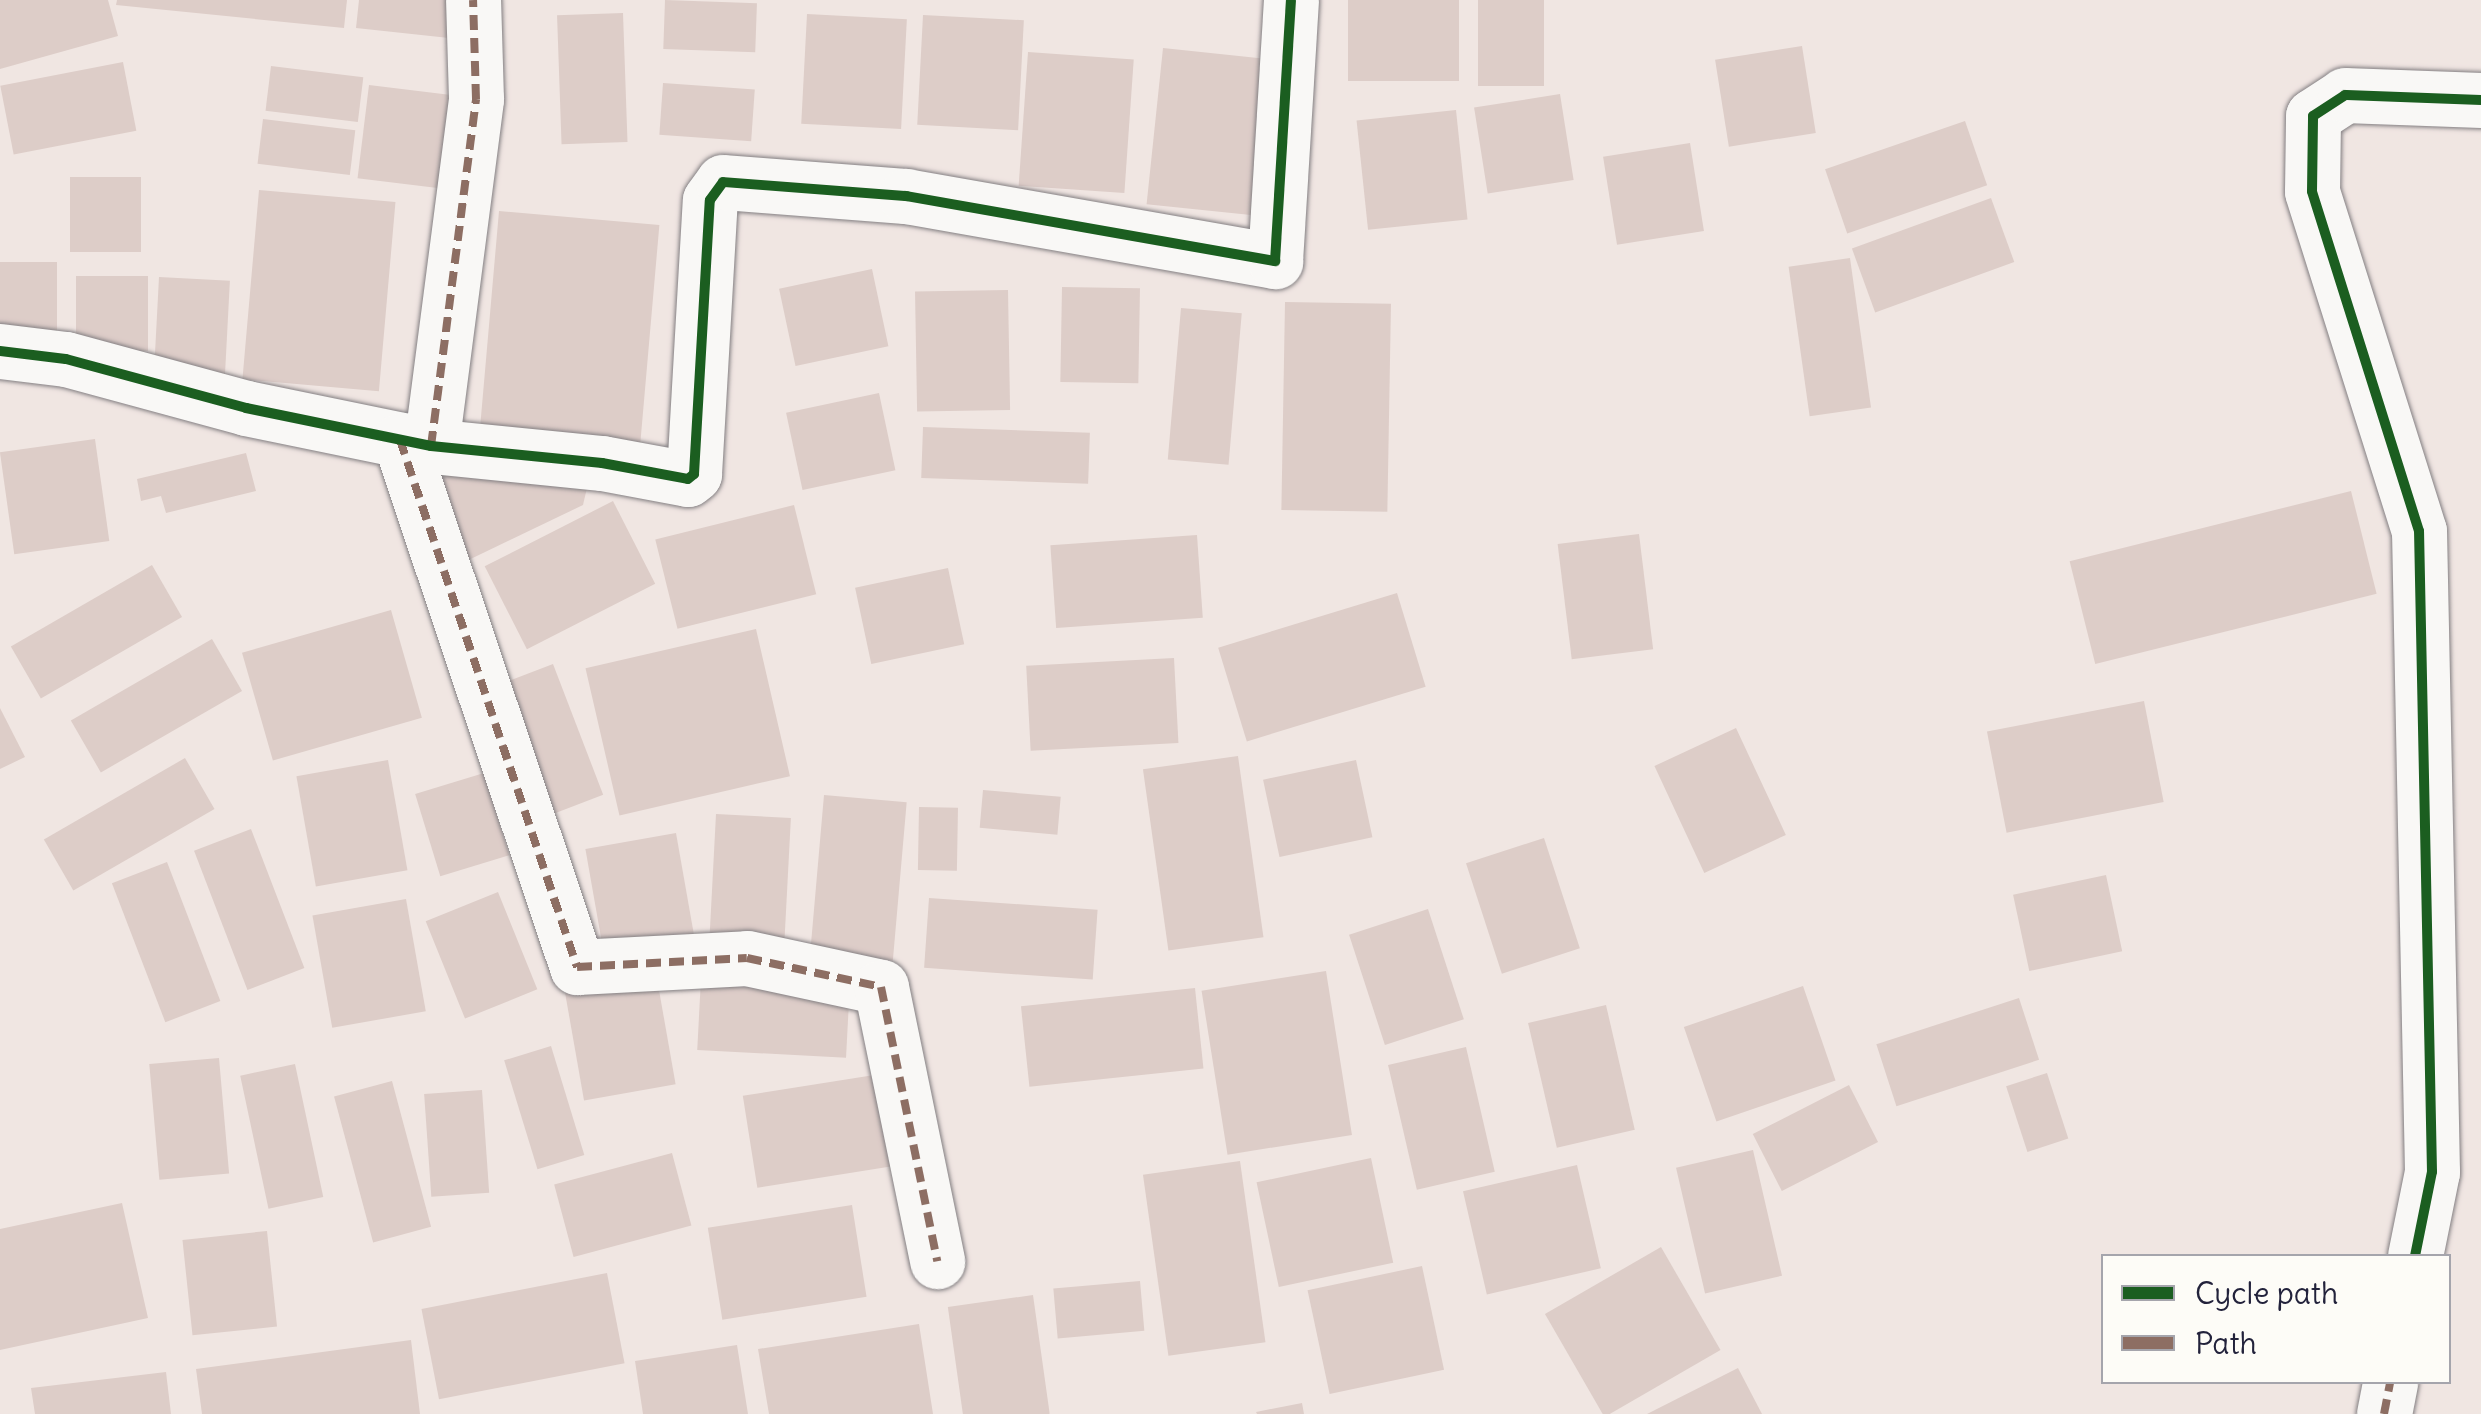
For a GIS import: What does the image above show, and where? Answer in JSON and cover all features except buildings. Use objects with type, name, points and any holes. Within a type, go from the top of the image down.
[{"type":"street","points":[[473,0],[476,98],[416,443],[577,967],[747,958],[881,987],[937,1261]]},
{"type":"street","points":[[0,351],[66,360],[246,408],[416,443],[602,463],[679,480],[694,474],[710,200],[723,182],[906,196],[1275,261],[1291,0]]},
{"type":"street","points":[[2415,1254],[2432,1172],[2419,531],[2312,191],[2313,116],[2345,95],[2481,100]]},
{"type":"street","points":[[2384,1414],[2390,1384]]},
{"type":"marked path","points":[[431,446],[476,99],[473,0]]},
{"type":"marked path","points":[[400,440],[577,967],[747,958],[881,987],[937,1261]]},
{"type":"marked path","points":[[2384,1414],[2390,1384]]},
{"type":"cycle path","points":[[0,351],[66,359],[246,408],[431,446],[602,463],[688,479],[694,474],[710,200],[723,182],[906,196],[1275,261],[1291,0]]},
{"type":"cycle path","points":[[2415,1254],[2432,1172],[2419,531],[2312,191],[2313,116],[2345,95],[2481,100]]}]
